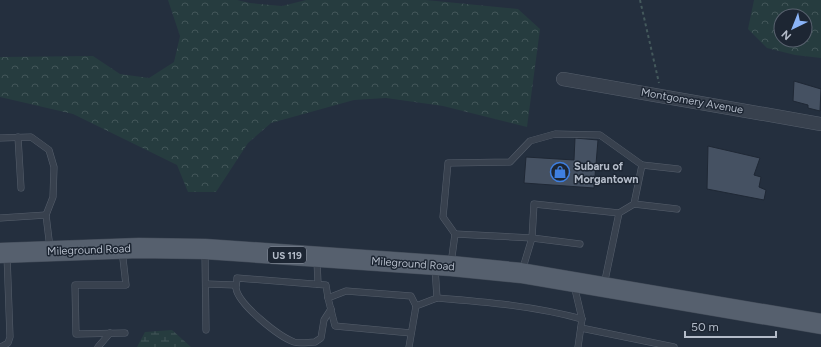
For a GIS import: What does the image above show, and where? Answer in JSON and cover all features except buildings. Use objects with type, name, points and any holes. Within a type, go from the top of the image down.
[{"type":"main road","name":"Mileground Road","points":[[3,253],[122,249],[205,249],[443,266],[521,273],[821,324]]},
{"type":"street","name":"Montgomery Avenue","points":[[563,79],[821,124]]},
{"type":"lane","points":[[455,234],[443,217],[448,163],[510,162],[530,141],[556,134],[600,136],[642,166],[678,169]]},
{"type":"lane","points":[[0,138],[31,137],[49,150],[54,167],[53,197],[46,215],[51,251]]},
{"type":"lane","points":[[18,138],[21,188]]},
{"type":"lane","points":[[634,204],[642,166]]},
{"type":"lane","points":[[521,273],[532,238],[534,204],[619,213],[634,204],[677,209]]},
{"type":"lane","points":[[604,286],[619,213]]},
{"type":"lane","points":[[0,218],[46,215]]},
{"type":"lane","points":[[455,234],[532,238],[580,244]]},
{"type":"lane","points":[[438,298],[443,266],[455,234]]},
{"type":"lane","points":[[122,249],[126,285],[75,285],[76,334],[125,333]]},
{"type":"lane","points":[[205,249],[206,330]]},
{"type":"lane","points":[[1,347],[8,342],[10,337],[3,253]]},
{"type":"lane","points":[[316,257],[318,284]]},
{"type":"lane","points":[[330,309],[324,320],[321,338],[315,342],[294,342],[277,333],[254,314],[240,297],[236,285],[237,278],[326,285],[330,309],[335,326],[410,333]]},
{"type":"lane","points":[[574,282],[582,319],[578,347]]},
{"type":"lane","points":[[206,284],[236,285]]},
{"type":"lane","points":[[328,298],[346,291],[411,296],[416,306],[408,347]]},
{"type":"lane","points":[[416,306],[438,298],[504,303],[555,311],[582,319]]},
{"type":"lane","points":[[581,328],[674,347]]},
{"type":"lane","points":[[98,347],[110,333]]},
{"type":"path","points":[[640,0],[662,96]]},
{"type":"green space","points":[[168,0],[237,0],[250,3],[282,6],[306,0],[426,0],[518,9],[540,29],[527,127],[443,106],[386,98],[354,100],[271,123],[248,143],[216,192],[188,192],[177,165],[73,114],[0,97],[0,57],[93,56],[120,74],[149,78],[174,62],[180,36]]},
{"type":"green space","points":[[754,0],[821,0],[821,58],[795,55],[767,48],[748,29]]},
{"type":"green space","points":[[172,330],[191,347],[137,347],[145,332]]},
{"type":"place","name":"Subaru of Morgantown","points":[[560,172]]}]
